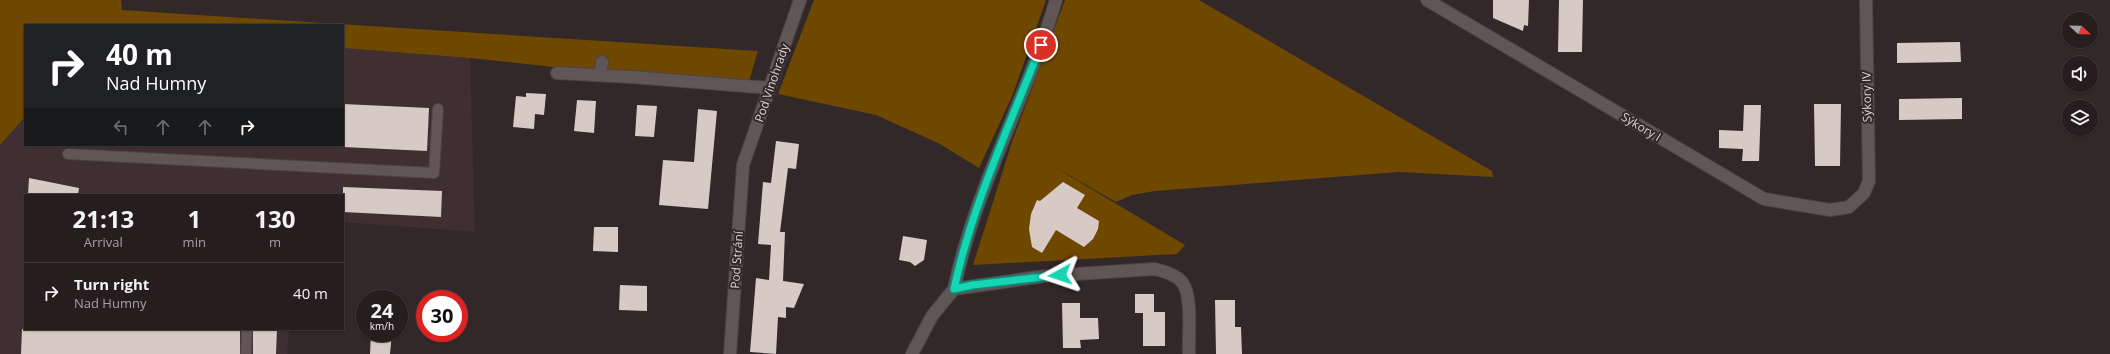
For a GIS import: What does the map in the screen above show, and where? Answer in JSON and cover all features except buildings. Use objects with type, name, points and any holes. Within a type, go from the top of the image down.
[{"type":"street","name":"Pod Vinohrady","points":[[743,165],[800,0]]},
{"type":"street","points":[[912,354],[932,316],[954,289],[962,251],[972,221],[1056,0]]},
{"type":"street","name":"Sýkory I","points":[[1427,0],[1764,199],[1830,210],[1848,207],[1864,194]]},
{"type":"street","name":"Sýkory IV","points":[[1864,194],[1868,181],[1866,0]]},
{"type":"street","points":[[600,75],[602,62]]},
{"type":"street","points":[[557,73],[769,88]]},
{"type":"street","name":"Pod Strání","points":[[730,354],[743,165]]},
{"type":"street","points":[[954,289],[1045,276],[1154,269],[1168,272],[1182,282],[1188,298],[1189,354]]},
{"type":"lane","points":[[68,154],[434,173],[438,109]]},
{"type":"lane","points":[[246,354],[247,330]]},
{"type":"shaded area","points":[[0,0],[121,0],[122,10],[339,24],[24,24],[24,118],[0,145]]},
{"type":"shaded area","points":[[814,0],[1046,0],[1013,94],[979,168],[940,144],[876,115],[778,94]]},
{"type":"shaded area","points":[[1065,0],[1199,0],[1492,171],[1493,177],[1399,172],[1155,191],[1132,195],[1116,202],[1048,163],[1185,245],[1177,254],[973,265],[1012,142]]},
{"type":"shaded area","points":[[344,24],[758,51],[747,88],[470,58],[344,48]]},
{"type":"shaded area","points":[[344,48],[470,58],[475,232],[344,222],[344,194],[24,194],[24,330],[289,330],[287,354],[0,354],[0,145],[24,118],[24,146],[344,146]]},
{"type":"route","points":[[1041,45],[988,176],[962,251],[954,289],[973,285],[1060,275]]}]
